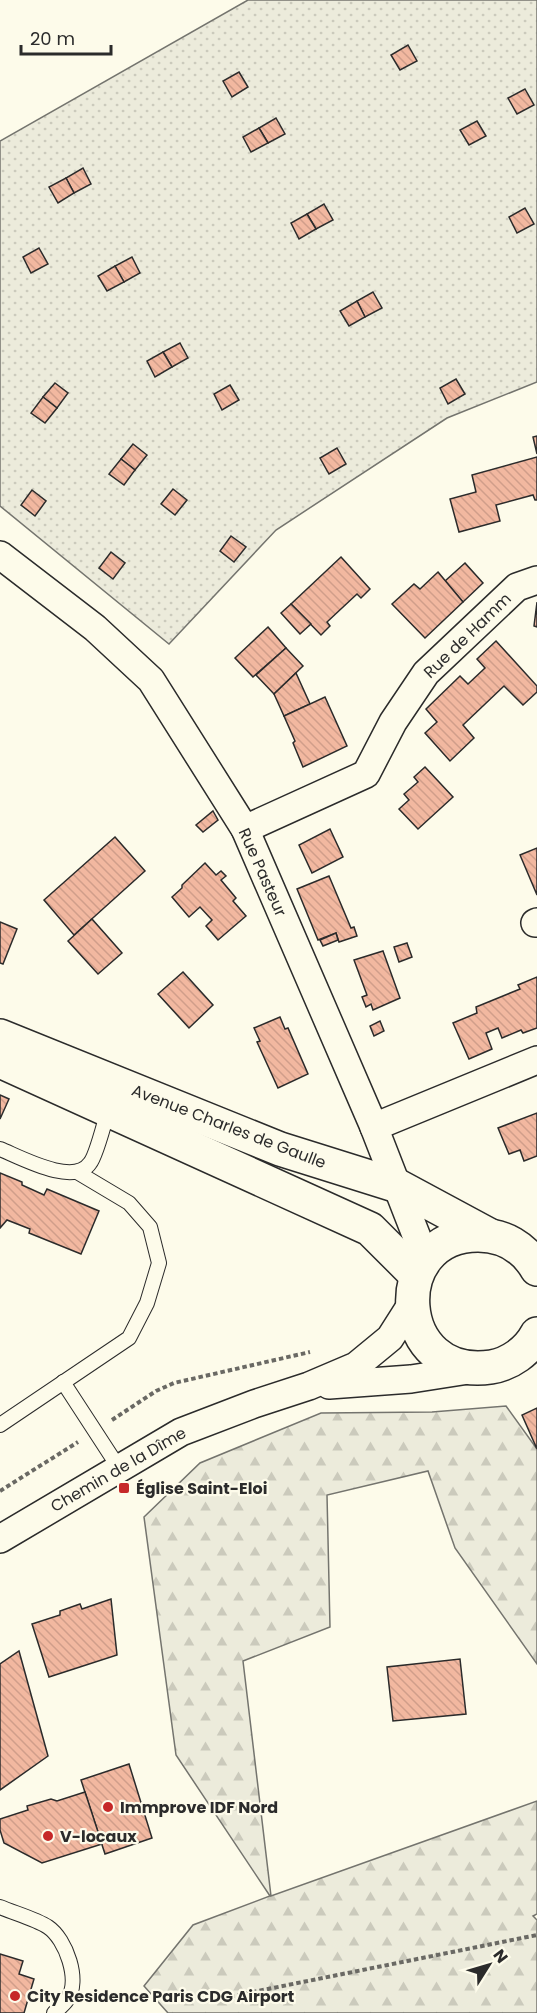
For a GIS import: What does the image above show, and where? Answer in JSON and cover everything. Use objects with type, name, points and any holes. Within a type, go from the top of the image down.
[{"type":"street","name":"Rue Pasteur","points":[[0,555],[95,628],[151,680],[245,829],[398,1186],[418,1240],[419,1279]]},
{"type":"street","name":"Rue de Hamm","points":[[245,829],[366,774],[393,722],[426,673],[517,587],[537,580]]},
{"type":"street","name":"Avenue Charles de Gaulle","points":[[0,1036],[108,1095],[369,1229],[419,1279]]},
{"type":"street","points":[[374,1127],[537,1060]]},
{"type":"street","name":"Avenue Charles de Gaulle","points":[[0,1061],[398,1186],[489,1234],[506,1239],[535,1264]]},
{"type":"street","points":[[489,1234],[467,1235],[446,1242],[419,1279],[415,1325],[425,1342],[440,1356],[457,1365],[477,1369],[498,1366],[530,1348]]},
{"type":"street","name":"Chemin de la Dîme","points":[[0,1539],[181,1432],[309,1386],[356,1366],[390,1338],[419,1279]]},
{"type":"street","name":"Chemin de la Dîme","points":[[309,1386],[411,1379],[477,1369]]},
{"type":"lane","points":[[77,1172],[90,1164],[108,1095]]},
{"type":"lane","points":[[0,1149],[59,1172],[77,1172],[129,1203],[150,1227],[159,1263],[147,1303],[129,1338],[0,1425]]},
{"type":"lane","points":[[63,1382],[119,1468]]},
{"type":"lane","points":[[0,1907],[49,1927],[63,1945],[71,1963],[73,1981],[69,1999],[54,2013]]},
{"type":"path","points":[[0,1491],[156,1392],[174,1383],[315,1351]]},
{"type":"path","points":[[208,2001],[537,1935]]},
{"type":"green space","points":[[248,0],[537,0],[537,382],[447,418],[276,530],[169,644],[0,506],[0,141]]},
{"type":"green space","points":[[506,1406],[537,1449],[537,1664],[455,1548],[428,1471],[327,1495],[330,1627],[243,1661],[271,1896],[537,1801],[537,1914],[533,1916],[537,1920],[537,2013],[168,2013],[144,1986],[193,1925],[270,1896],[176,1755],[144,1517],[200,1463],[321,1413],[432,1412]]},
{"type":"building","points":[[408,45],[417,61],[400,70],[391,55]]},
{"type":"building","points":[[239,72],[248,87],[232,97],[223,81]]},
{"type":"building","points":[[525,89],[534,105],[517,114],[508,98]]},
{"type":"building","points":[[276,118],[285,134],[268,143],[259,128]]},
{"type":"building","points":[[477,121],[486,136],[469,145],[460,130]]},
{"type":"building","points":[[259,128],[268,143],[251,152],[243,137]]},
{"type":"building","points":[[83,168],[91,184],[74,193],[66,178]]},
{"type":"building","points":[[66,178],[74,193],[58,203],[49,187]]},
{"type":"building","points":[[324,204],[333,220],[316,229],[307,214]]},
{"type":"building","points":[[525,208],[534,224],[517,233],[509,217]]},
{"type":"building","points":[[307,214],[316,229],[299,239],[291,223]]},
{"type":"building","points":[[39,248],[48,264],[31,273],[23,257]]},
{"type":"building","points":[[132,257],[140,273],[124,282],[115,266]]},
{"type":"building","points":[[115,266],[124,282],[107,291],[98,276]]},
{"type":"building","points":[[373,292],[382,308],[365,317],[357,301]]},
{"type":"building","points":[[357,301],[365,317],[349,326],[340,311]]},
{"type":"building","points":[[180,343],[188,358],[172,367],[163,352]]},
{"type":"building","points":[[163,352],[172,367],[155,377],[147,361]]},
{"type":"building","points":[[456,379],[465,394],[448,404],[440,388]]},
{"type":"building","points":[[55,383],[68,393],[57,408],[43,397]]},
{"type":"building","points":[[230,385],[239,400],[222,410],[214,394]]},
{"type":"building","points":[[43,397],[57,408],[45,423],[31,413]]},
{"type":"building","points":[[537,436],[537,454],[533,437]]},
{"type":"building","points":[[133,444],[147,455],[135,470],[121,459]]},
{"type":"building","points":[[337,448],[346,464],[329,474],[320,458]]},
{"type":"building","points":[[537,457],[537,500],[533,495],[496,505],[500,521],[459,532],[450,499],[476,492],[472,475]]},
{"type":"building","points":[[121,459],[135,470],[124,485],[109,474]]},
{"type":"building","points":[[173,489],[187,500],[175,515],[161,504]]},
{"type":"building","points":[[32,490],[46,501],[35,516],[21,505]]},
{"type":"building","points":[[231,536],[246,547],[234,562],[220,551]]},
{"type":"building","points":[[111,552],[125,563],[113,579],[99,568]]},
{"type":"building","points":[[341,557],[370,589],[361,598],[357,594],[327,622],[330,626],[321,635],[291,604]]},
{"type":"building","points":[[465,563],[483,583],[463,602],[445,581]]},
{"type":"building","points":[[438,572],[463,602],[425,638],[392,604],[414,584],[420,589]]},
{"type":"building","points":[[537,602],[537,627],[534,626]]},
{"type":"building","points":[[291,604],[311,624],[300,634],[281,613]]},
{"type":"building","points":[[268,627],[286,648],[253,677],[235,658]]},
{"type":"building","points":[[496,641],[537,686],[537,692],[523,705],[504,686],[463,725],[474,738],[450,761],[425,733],[437,722],[426,709],[460,676],[468,684],[485,668],[477,659]]},
{"type":"building","points":[[286,648],[303,666],[274,694],[256,675]]},
{"type":"building","points":[[296,673],[310,704],[284,716],[274,694]]},
{"type":"building","points":[[325,697],[347,746],[303,767],[284,716]]},
{"type":"building","points":[[425,767],[453,797],[418,829],[399,809],[409,800],[404,794],[418,782],[414,777]]},
{"type":"building","points":[[213,811],[218,820],[203,832],[196,825]]},
{"type":"building","points":[[330,829],[343,857],[312,873],[299,845]]},
{"type":"building","points":[[115,837],[145,871],[74,935],[44,900]]},
{"type":"building","points":[[537,848],[537,895],[520,855]]},
{"type":"building","points":[[205,863],[216,875],[221,871],[226,876],[221,880],[236,898],[233,901],[246,916],[218,940],[206,926],[212,920],[200,907],[189,917],[172,897]]},
{"type":"building","points":[[329,876],[351,928],[354,927],[357,936],[339,942],[336,933],[318,940],[297,889]]},
{"type":"building","points":[[92,919],[122,953],[98,974],[68,941]]},
{"type":"building","points":[[0,922],[17,929],[3,964],[0,963]]},
{"type":"building","points":[[336,933],[338,940],[323,946],[320,940]]},
{"type":"building","points":[[407,943],[412,957],[399,962],[394,947]]},
{"type":"building","points":[[383,951],[400,998],[373,1010],[371,1004],[366,1007],[362,997],[367,995],[354,960]]},
{"type":"building","points":[[183,972],[213,1005],[189,1028],[158,994]]},
{"type":"building","points":[[537,977],[537,1028],[523,1033],[521,1030],[502,1038],[498,1028],[486,1033],[492,1049],[469,1059],[453,1023],[477,1013],[476,1007],[520,989],[518,985]]},
{"type":"building","points":[[280,1017],[285,1029],[288,1028],[308,1074],[278,1088],[257,1042],[260,1041],[254,1028]]},
{"type":"building","points":[[380,1021],[384,1031],[374,1036],[370,1026]]},
{"type":"building","points":[[0,1095],[9,1099],[0,1119]]},
{"type":"building","points":[[537,1113],[537,1156],[524,1161],[520,1150],[509,1154],[498,1128]]},
{"type":"building","points":[[0,1173],[44,1195],[47,1189],[99,1211],[81,1254],[29,1233],[30,1229],[7,1220],[0,1228]]},
{"type":"building","points":[[537,1408],[537,1449],[522,1415]]},
{"type":"building","points":[[111,1599],[117,1655],[49,1677],[32,1624],[60,1615],[60,1611],[80,1604],[82,1609]]},
{"type":"building","points":[[19,1651],[48,1756],[0,1790],[0,1664]]},
{"type":"building","points":[[460,1659],[466,1714],[393,1721],[387,1667]]},
{"type":"building","points":[[129,1764],[152,1838],[105,1854],[81,1780]]},
{"type":"building","points":[[85,1792],[102,1844],[42,1863],[4,1843],[0,1830],[0,1819],[28,1810],[27,1806],[51,1799],[57,1801]]},
{"type":"building","name":"City Residence Paris CDG Airport","points":[[0,1954],[23,1961],[19,1974],[34,1979],[24,2013],[0,2013]]},
{"type":"place","name":"Église Saint-Eloi","points":[[124,1488]]},
{"type":"place","name":"Immprove IDF Nord","points":[[108,1807]]},
{"type":"place","name":"V-locaux","points":[[48,1836]]},
{"type":"place","name":"City Residence Paris CDG Airport","points":[[15,1996]]}]
